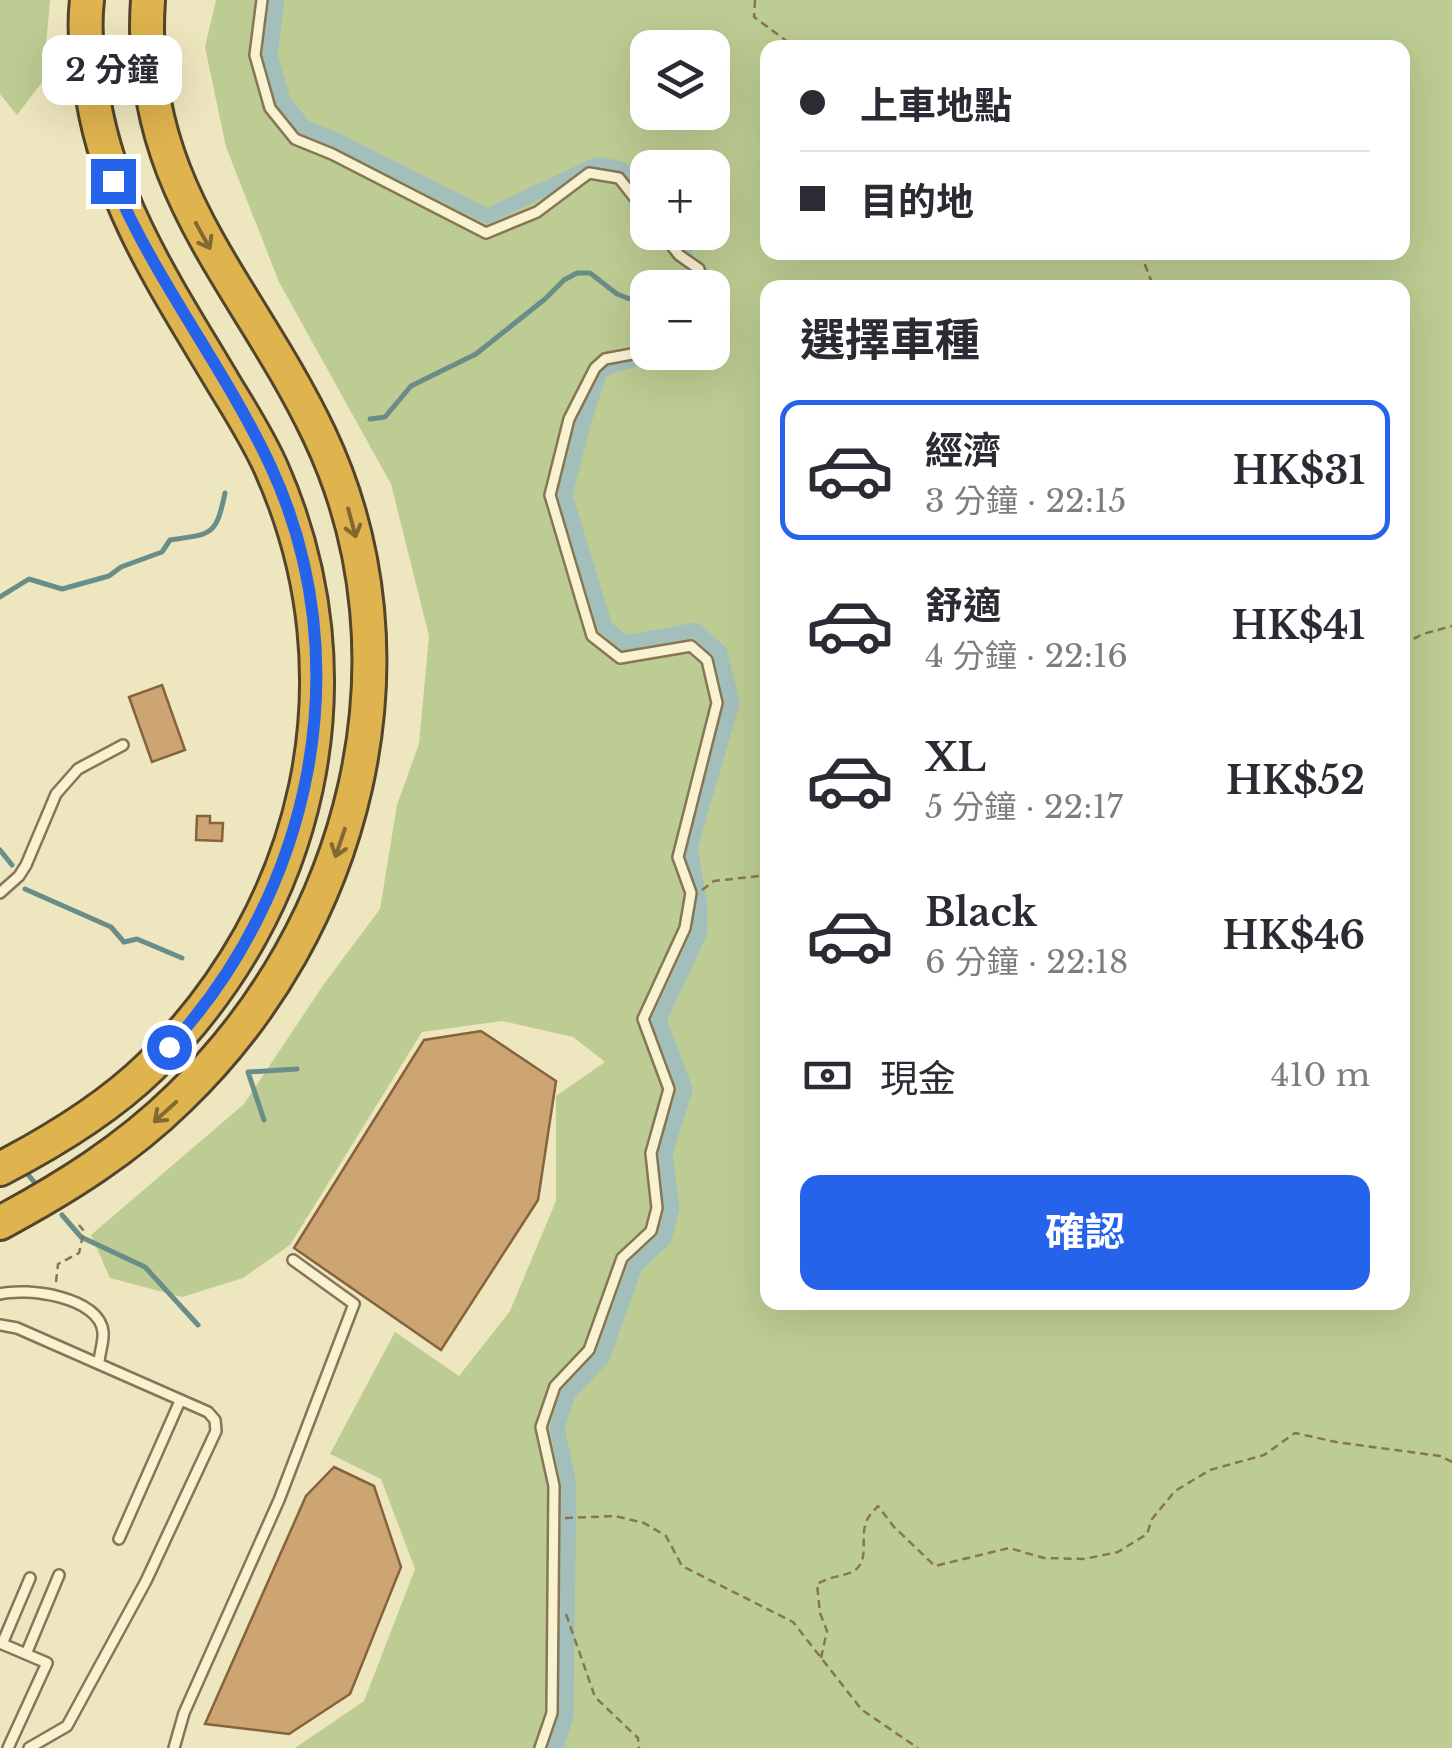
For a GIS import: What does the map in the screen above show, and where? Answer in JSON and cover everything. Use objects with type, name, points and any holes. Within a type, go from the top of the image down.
[{"type":"highway","points":[[0,1170],[122,1092],[206,1004],[253,932],[274,887],[300,813],[318,689],[315,612],[290,514],[254,436],[134,228],[106,161],[88,63],[87,0]]},
{"type":"highway","points":[[0,1222],[81,1177],[142,1132],[201,1077],[254,1012],[295,947],[328,876],[356,791],[367,726],[371,673],[368,604],[350,512],[304,404],[206,242],[180,191],[155,110],[148,58],[148,0]]},
{"type":"lane","points":[[262,0],[256,56],[270,108],[295,139],[486,232],[537,212],[589,173],[619,178],[630,192]]},
{"type":"lane","points":[[675,250],[699,270]]},
{"type":"lane","points":[[540,1748],[552,1713],[554,1486],[542,1427],[555,1386],[590,1350],[622,1258],[651,1231],[657,1208],[651,1153],[669,1090],[644,1019],[685,928],[691,893],[678,857],[717,703],[707,660],[691,646],[620,658],[592,636],[550,496],[569,420],[594,368],[606,360],[630,354]]},
{"type":"lane","points":[[0,892],[26,865],[56,794],[78,768],[123,745]]},
{"type":"lane","points":[[174,1748],[184,1713],[280,1500],[354,1304],[293,1260]]},
{"type":"lane","points":[[0,1294],[41,1291],[84,1308],[100,1322],[103,1332],[98,1364]]},
{"type":"lane","points":[[0,1325],[17,1328],[208,1412],[215,1420],[216,1431],[146,1581],[67,1726],[29,1748]]},
{"type":"lane","points":[[146,1385],[153,1374]]},
{"type":"lane","points":[[119,1539],[180,1401]]},
{"type":"lane","points":[[26,1654],[60,1575]]},
{"type":"lane","points":[[8,1748],[48,1663],[1,1643],[30,1578]]},
{"type":"path","points":[[755,0],[754,18],[785,40]]},
{"type":"path","points":[[1410,641],[1452,626]]},
{"type":"path","points":[[704,889],[714,880],[760,877]]},
{"type":"path","points":[[55,1289],[58,1264],[79,1254],[84,1231],[79,1225]]},
{"type":"path","points":[[821,1658],[826,1631],[817,1584],[858,1567],[864,1556],[865,1521],[878,1506],[894,1528],[936,1566],[1009,1548],[1044,1558],[1084,1559],[1118,1552],[1147,1534],[1152,1519],[1175,1491],[1210,1470],[1264,1455],[1296,1433],[1440,1456],[1452,1462]]},
{"type":"path","points":[[560,1518],[616,1516],[644,1523],[666,1536],[682,1566],[793,1622],[862,1710],[918,1748]]},
{"type":"path","points":[[570,1626],[595,1697],[638,1738],[639,1748]]},
{"type":"green space","points":[[0,0],[50,0],[43,81],[17,115],[0,94]]},
{"type":"green space","points":[[216,0],[1452,0],[1452,1748],[295,1748],[364,1701],[415,1569],[381,1479],[330,1454],[395,1332],[459,1376],[510,1311],[556,1201],[556,1096],[605,1062],[573,1037],[502,1021],[422,1032],[290,1245],[243,1278],[182,1297],[110,1278],[91,1235],[244,1104],[324,984],[380,909],[397,805],[419,744],[429,636],[391,484],[279,282],[226,147],[205,47]]},
{"type":"building","points":[[162,685],[185,750],[152,762],[129,697]]},
{"type":"building","points":[[197,816],[210,816],[210,823],[223,823],[222,841],[196,840]]},
{"type":"building","points":[[481,1031],[556,1081],[538,1200],[441,1350],[294,1248],[424,1040]]},
{"type":"building","points":[[334,1467],[374,1486],[401,1567],[350,1694],[289,1734],[205,1724],[306,1496]]},
{"type":"waterway","points":[[277,0],[270,54],[283,101],[304,127],[487,216],[598,164],[621,169],[630,180]]},
{"type":"waterway","points":[[370,419],[385,417],[411,386],[476,354],[577,273],[590,273],[630,299]]},
{"type":"waterway","points":[[556,1748],[566,1716],[569,1484],[557,1428],[568,1394],[602,1358],[635,1266],[664,1239],[672,1208],[665,1154],[685,1089],[659,1020],[700,932],[690,848],[732,703],[720,652],[695,630],[625,643],[605,627],[565,495],[600,371],[630,361]]},
{"type":"waterway","points":[[0,597],[29,579],[62,589],[109,576],[121,567],[162,552],[170,540],[203,534],[219,518],[225,493]]},
{"type":"waterway","points":[[0,850],[12,865]]},
{"type":"waterway","points":[[25,889],[111,927],[124,942],[137,939],[182,958]]},
{"type":"waterway","points":[[264,1120],[248,1072],[297,1069]]},
{"type":"waterway","points":[[25,1171],[35,1183]]},
{"type":"waterway","points":[[62,1215],[81,1237],[145,1267],[198,1325]]},
{"type":"route","points":[[113,181],[148,254],[271,467],[297,536],[315,612],[318,689],[314,730],[300,813],[287,854],[242,952],[206,1004],[169,1047]]}]
